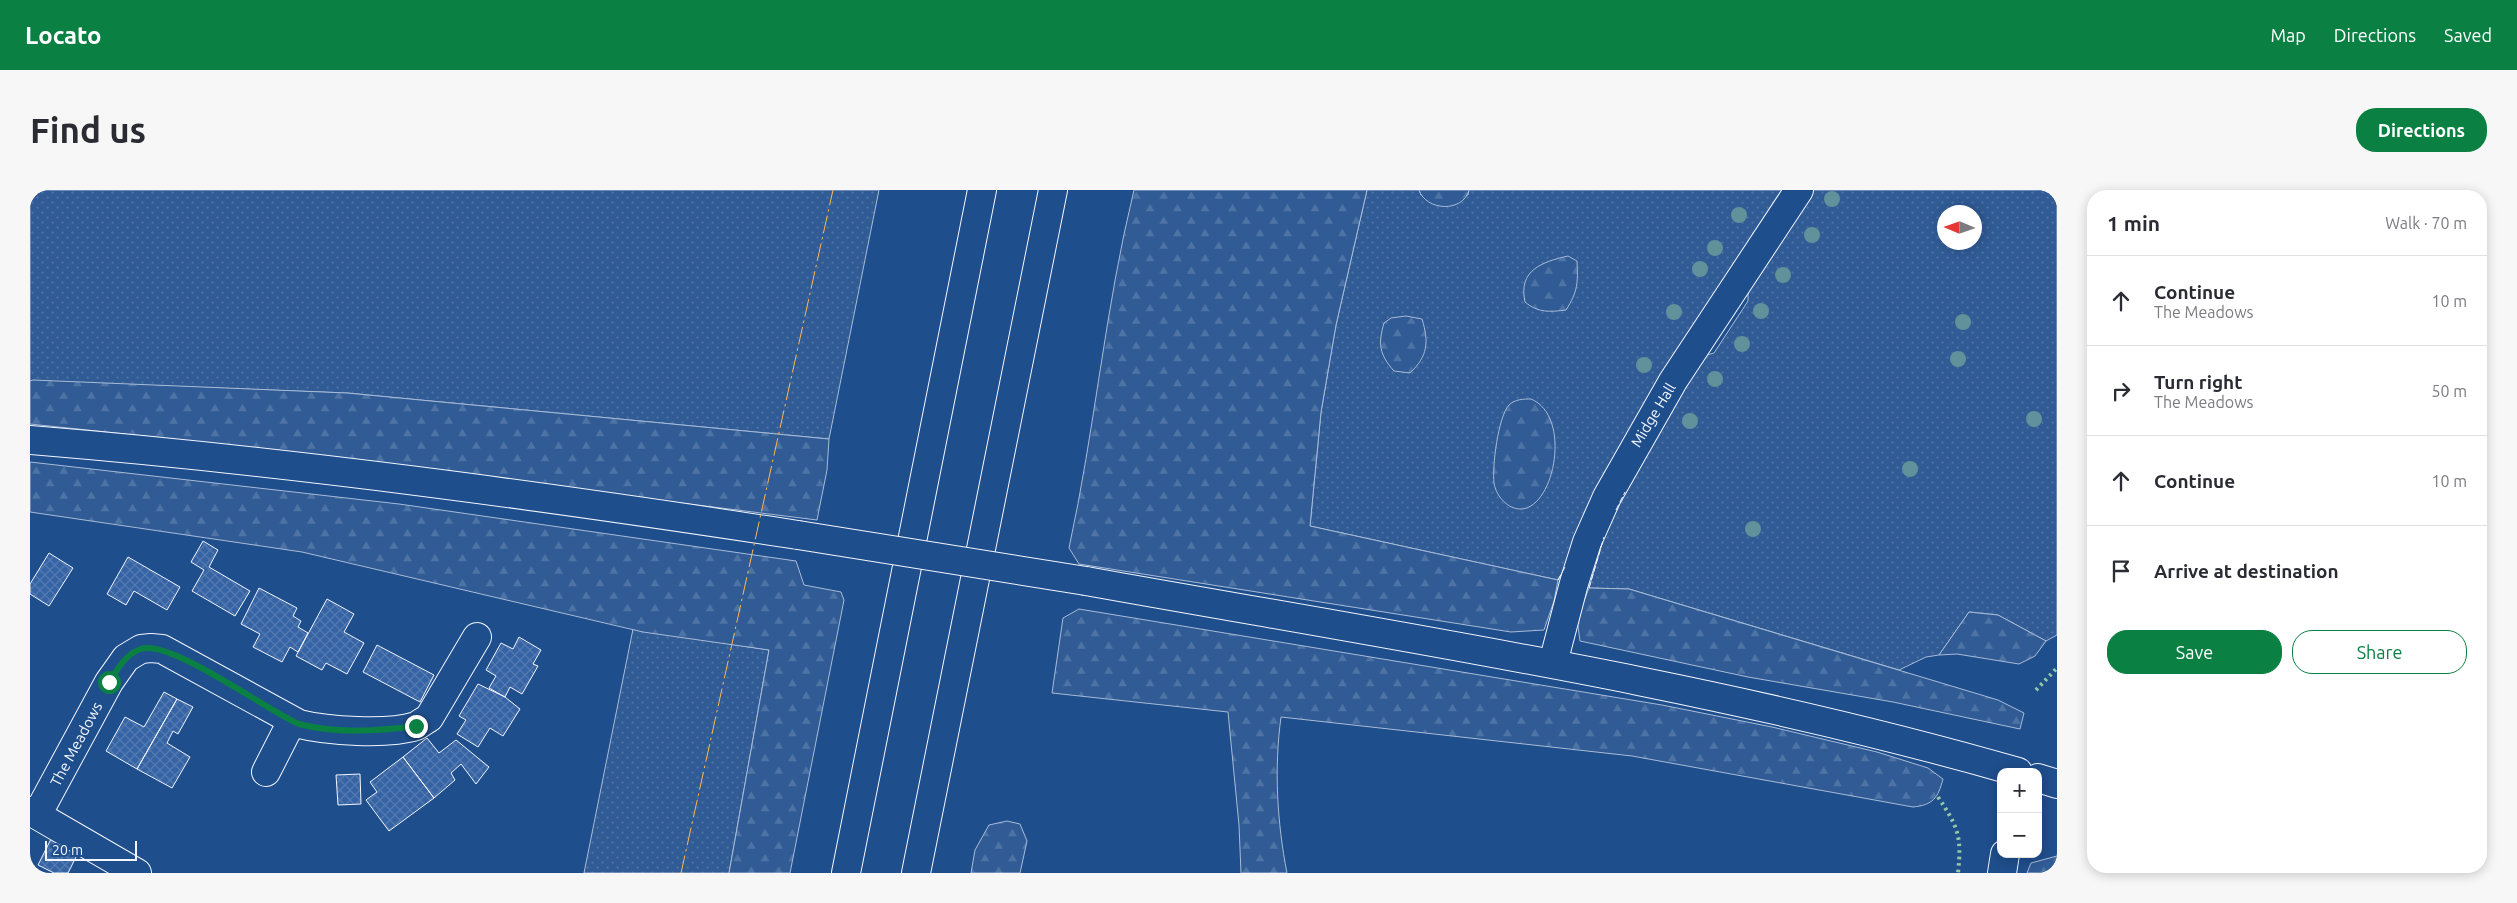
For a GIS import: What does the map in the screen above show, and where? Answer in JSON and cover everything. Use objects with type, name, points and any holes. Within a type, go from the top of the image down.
[{"type":"main road","points":[[846,873],[982,190]]},
{"type":"main road","points":[[916,873],[1053,190]]},
{"type":"main road","name":"Midge Hall","points":[[1553,663],[1587,542],[1607,496],[1673,381],[1799,190]]},
{"type":"main road","points":[[30,440],[351,472],[601,505],[1086,581],[1553,663],[1820,721],[2002,768]]},
{"type":"main road","name":"The Meadows","points":[[34,813],[109,682],[126,658],[141,649],[162,649],[292,721],[314,728],[355,730],[416,726],[429,718],[477,637]]},
{"type":"main road","points":[[266,772],[292,721]]},
{"type":"main road","points":[[2042,779],[2057,784]]},
{"type":"main road","points":[[34,813],[137,873]]},
{"type":"main road","points":[[2002,873],[2004,858]]},
{"type":"green space","points":[[30,190],[879,190],[829,439],[347,393],[30,381]]},
{"type":"green space","points":[[1134,190],[1367,190],[1336,325],[1321,412],[1310,526],[1558,580],[1554,601],[1544,630],[1511,632],[1079,564],[1069,548],[1086,458],[1115,279]]},
{"type":"green space","points":[[1367,190],[1419,190],[1421,195],[1468,195],[1469,190],[1783,190],[1558,580],[1310,526],[1321,412],[1336,325]]},
{"type":"green space","points":[[1419,190],[1469,190],[1460,203],[1444,206],[1429,202]]},
{"type":"green space","points":[[1809,190],[2057,190],[2057,635],[2046,641],[1998,615],[1969,612],[1939,655],[1926,657],[1899,670],[1629,589],[1589,588],[1607,527],[1636,468],[1699,357],[1714,353],[1748,301],[1748,283]]},
{"type":"green space","points":[[1568,256],[1577,261],[1577,275],[1575,292],[1566,310],[1544,311],[1525,302],[1525,282],[1534,269],[1549,261]]},
{"type":"green space","points":[[1406,316],[1422,319],[1426,335],[1424,355],[1410,373],[1394,371],[1385,359],[1381,348],[1384,323],[1391,318]]},
{"type":"green space","points":[[30,381],[347,393],[829,439],[827,470],[817,520],[154,437],[30,424]]},
{"type":"green space","points":[[1531,399],[1544,408],[1552,423],[1555,440],[1554,459],[1550,477],[1543,493],[1534,504],[1517,509],[1508,505],[1495,488],[1495,454],[1505,411],[1511,403],[1517,400]]},
{"type":"green space","points":[[30,462],[399,504],[796,561],[804,585],[841,592],[844,600],[790,873],[729,873],[769,650],[643,632],[302,552],[30,512]]},
{"type":"green space","points":[[1589,588],[1629,589],[1998,700],[2024,713],[2020,729],[1893,702],[1748,677],[1580,641],[1577,619]]},
{"type":"green space","points":[[1079,609],[1662,705],[1772,727],[1877,752],[1928,768],[1943,779],[1937,796],[1934,799],[1920,806],[1913,807],[1632,756],[1281,717],[1277,775],[1279,815],[1287,873],[1241,873],[1239,825],[1228,712],[1052,693],[1063,618]]},
{"type":"green space","points":[[1969,612],[1998,615],[2046,641],[2035,656],[2019,664],[1957,654],[1939,655]]},
{"type":"green space","points":[[633,629],[769,650],[729,873],[584,873]]},
{"type":"green space","points":[[1007,821],[1020,824],[1027,841],[1020,873],[971,873],[975,850],[989,825]]},
{"type":"green space","points":[[2057,856],[2057,873],[2027,873],[2031,863]]},
{"type":"building","points":[[203,541],[218,550],[209,567],[250,591],[235,616],[192,591],[204,570],[191,562]]},
{"type":"building","points":[[49,553],[73,568],[49,606],[30,594],[30,584]]},
{"type":"building","points":[[128,557],[180,587],[167,610],[134,591],[126,605],[107,594]]},
{"type":"building","points":[[259,588],[297,608],[293,616],[301,621],[298,627],[308,633],[298,652],[290,647],[282,662],[253,647],[260,634],[241,624]]},
{"type":"building","points":[[327,599],[354,614],[344,632],[364,643],[347,674],[326,663],[322,670],[296,656]]},
{"type":"building","points":[[519,637],[541,650],[533,664],[538,666],[522,694],[510,687],[505,697],[489,688],[496,676],[486,670],[501,643],[513,649]]},
{"type":"building","points":[[377,645],[434,675],[420,702],[363,672]]},
{"type":"building","points":[[478,684],[505,697],[520,709],[503,736],[490,728],[478,747],[457,734],[466,720],[459,716]]},
{"type":"building","points":[[164,692],[177,699],[137,769],[106,751],[125,717],[144,727]]},
{"type":"building","points":[[177,699],[193,707],[178,734],[173,731],[167,743],[190,757],[172,788],[137,769]]},
{"type":"building","points":[[427,738],[439,753],[456,740],[489,767],[476,784],[461,764],[451,773],[455,780],[434,798],[403,757]]},
{"type":"building","points":[[403,757],[434,798],[389,831],[366,800],[377,792],[370,782]]},
{"type":"building","points":[[360,774],[361,804],[338,805],[336,775]]},
{"type":"building","points":[[52,837],[79,851],[68,873],[54,873],[38,865]]},
{"type":"building","points":[[30,867],[39,873],[30,873]]},
{"type":"hedge","points":[[2036,690],[2057,668]]},
{"type":"hedge","points":[[1938,797],[1957,832],[1959,841],[1958,873]]},
{"type":"fence","points":[[1616,510],[1625,492]]},
{"type":"fence","points":[[1589,588],[1604,537]]},
{"type":"fence","points":[[1558,580],[1565,567]]},
{"type":"power","points":[[681,873],[833,190]]},
{"type":"route","points":[[109,682],[131,654],[141,649],[162,649],[299,724],[314,728],[355,730],[416,726]]}]
